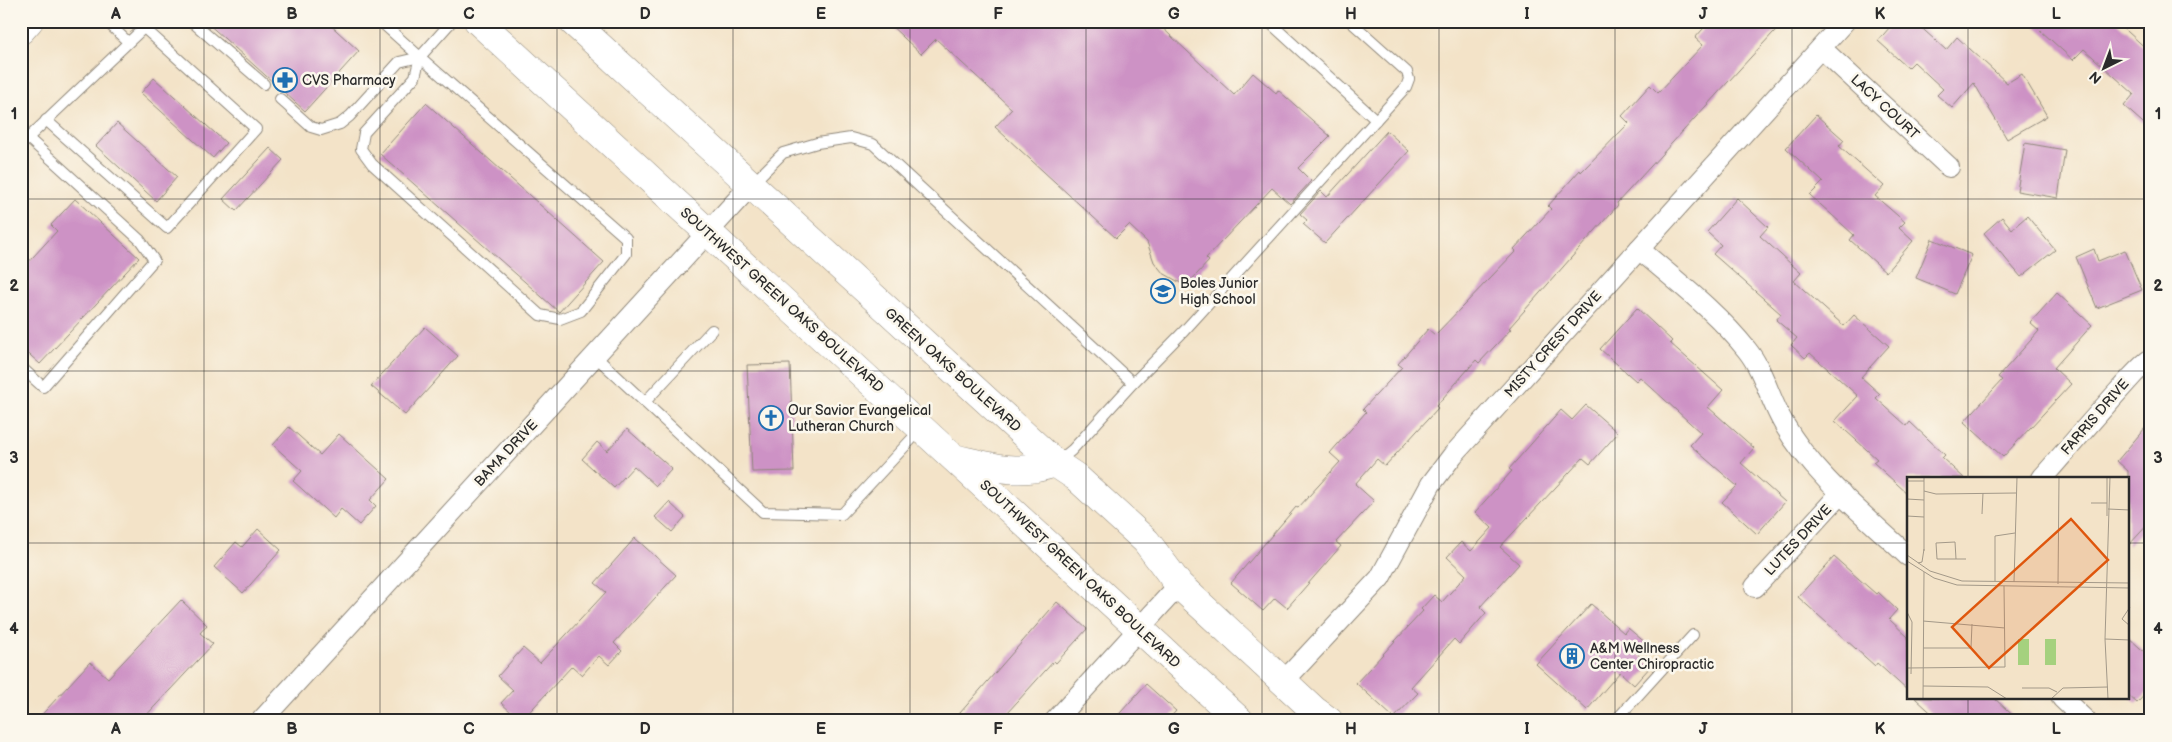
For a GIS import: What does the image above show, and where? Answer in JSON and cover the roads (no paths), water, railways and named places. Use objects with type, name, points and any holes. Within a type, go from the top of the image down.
[{"type":"main road","points":[[21,30],[29,21]]},
{"type":"main road","name":"SOUTHWEST GREEN OAKS BOULEVARD","points":[[478,21],[956,458],[1240,721]]},
{"type":"main road","name":"GREEN OAKS BOULEVARD","points":[[572,21],[1055,463],[1076,477],[1146,541],[1179,585],[1284,682],[1330,721]]},
{"type":"main road","points":[[956,458],[1005,470],[1038,470],[1055,463]]},
{"type":"street","name":"MISTY CREST DRIVE","points":[[1284,682],[1380,578],[1431,484],[1453,455],[1845,21]]},
{"type":"street","name":"LACY COURT","points":[[1821,48],[1949,167]]},
{"type":"street","name":"BAMA DRIVE","points":[[260,721],[751,185]]},
{"type":"street","points":[[1639,249],[1724,323],[1749,352],[1783,424],[1806,456],[1841,493],[1907,555]]},
{"type":"street","name":"FARRIS DRIVE","points":[[2043,477],[2095,420],[2134,372],[2151,359]]},
{"type":"street","name":"LUTES DRIVE","points":[[1754,586],[1841,493]]},
{"type":"street","points":[[1055,721],[1179,585]]},
{"type":"street","points":[[2064,700],[2086,721]]},
{"type":"lane","points":[[106,21],[128,42]]},
{"type":"lane","points":[[191,21],[264,84]]},
{"type":"lane","points":[[380,21],[420,57],[626,238],[626,254],[580,311],[560,319],[540,315],[372,164],[360,149],[364,133],[415,77],[420,57],[452,21]]},
{"type":"lane","points":[[1268,21],[1376,120]]},
{"type":"lane","points":[[1055,463],[1072,450],[1184,331],[1406,87],[1409,80],[1407,72],[1350,21]]},
{"type":"lane","points":[[21,367],[43,387],[154,260],[140,240],[25,142],[46,120],[147,24],[256,129],[167,228],[46,120]]},
{"type":"lane","points":[[280,99],[311,127],[321,130],[340,124],[350,116],[399,62],[420,57]]},
{"type":"lane","points":[[751,185],[783,153],[816,143],[851,138],[873,144],[1133,383]]},
{"type":"lane","points":[[646,402],[712,330]]},
{"type":"lane","points":[[595,356],[763,512],[842,514],[922,428]]},
{"type":"lane","points":[[1615,721],[1693,635]]},
{"type":"place","name":"CVS Pharmacy","points":[[285,80]]},
{"type":"place","name":"Boles Junior High School","points":[[1163,291]]},
{"type":"place","name":"Our Savior Evangelical Lutheran Church","points":[[771,418]]},
{"type":"place","name":"A&M Wellness Center Chiropractic","points":[[1572,656]]}]
